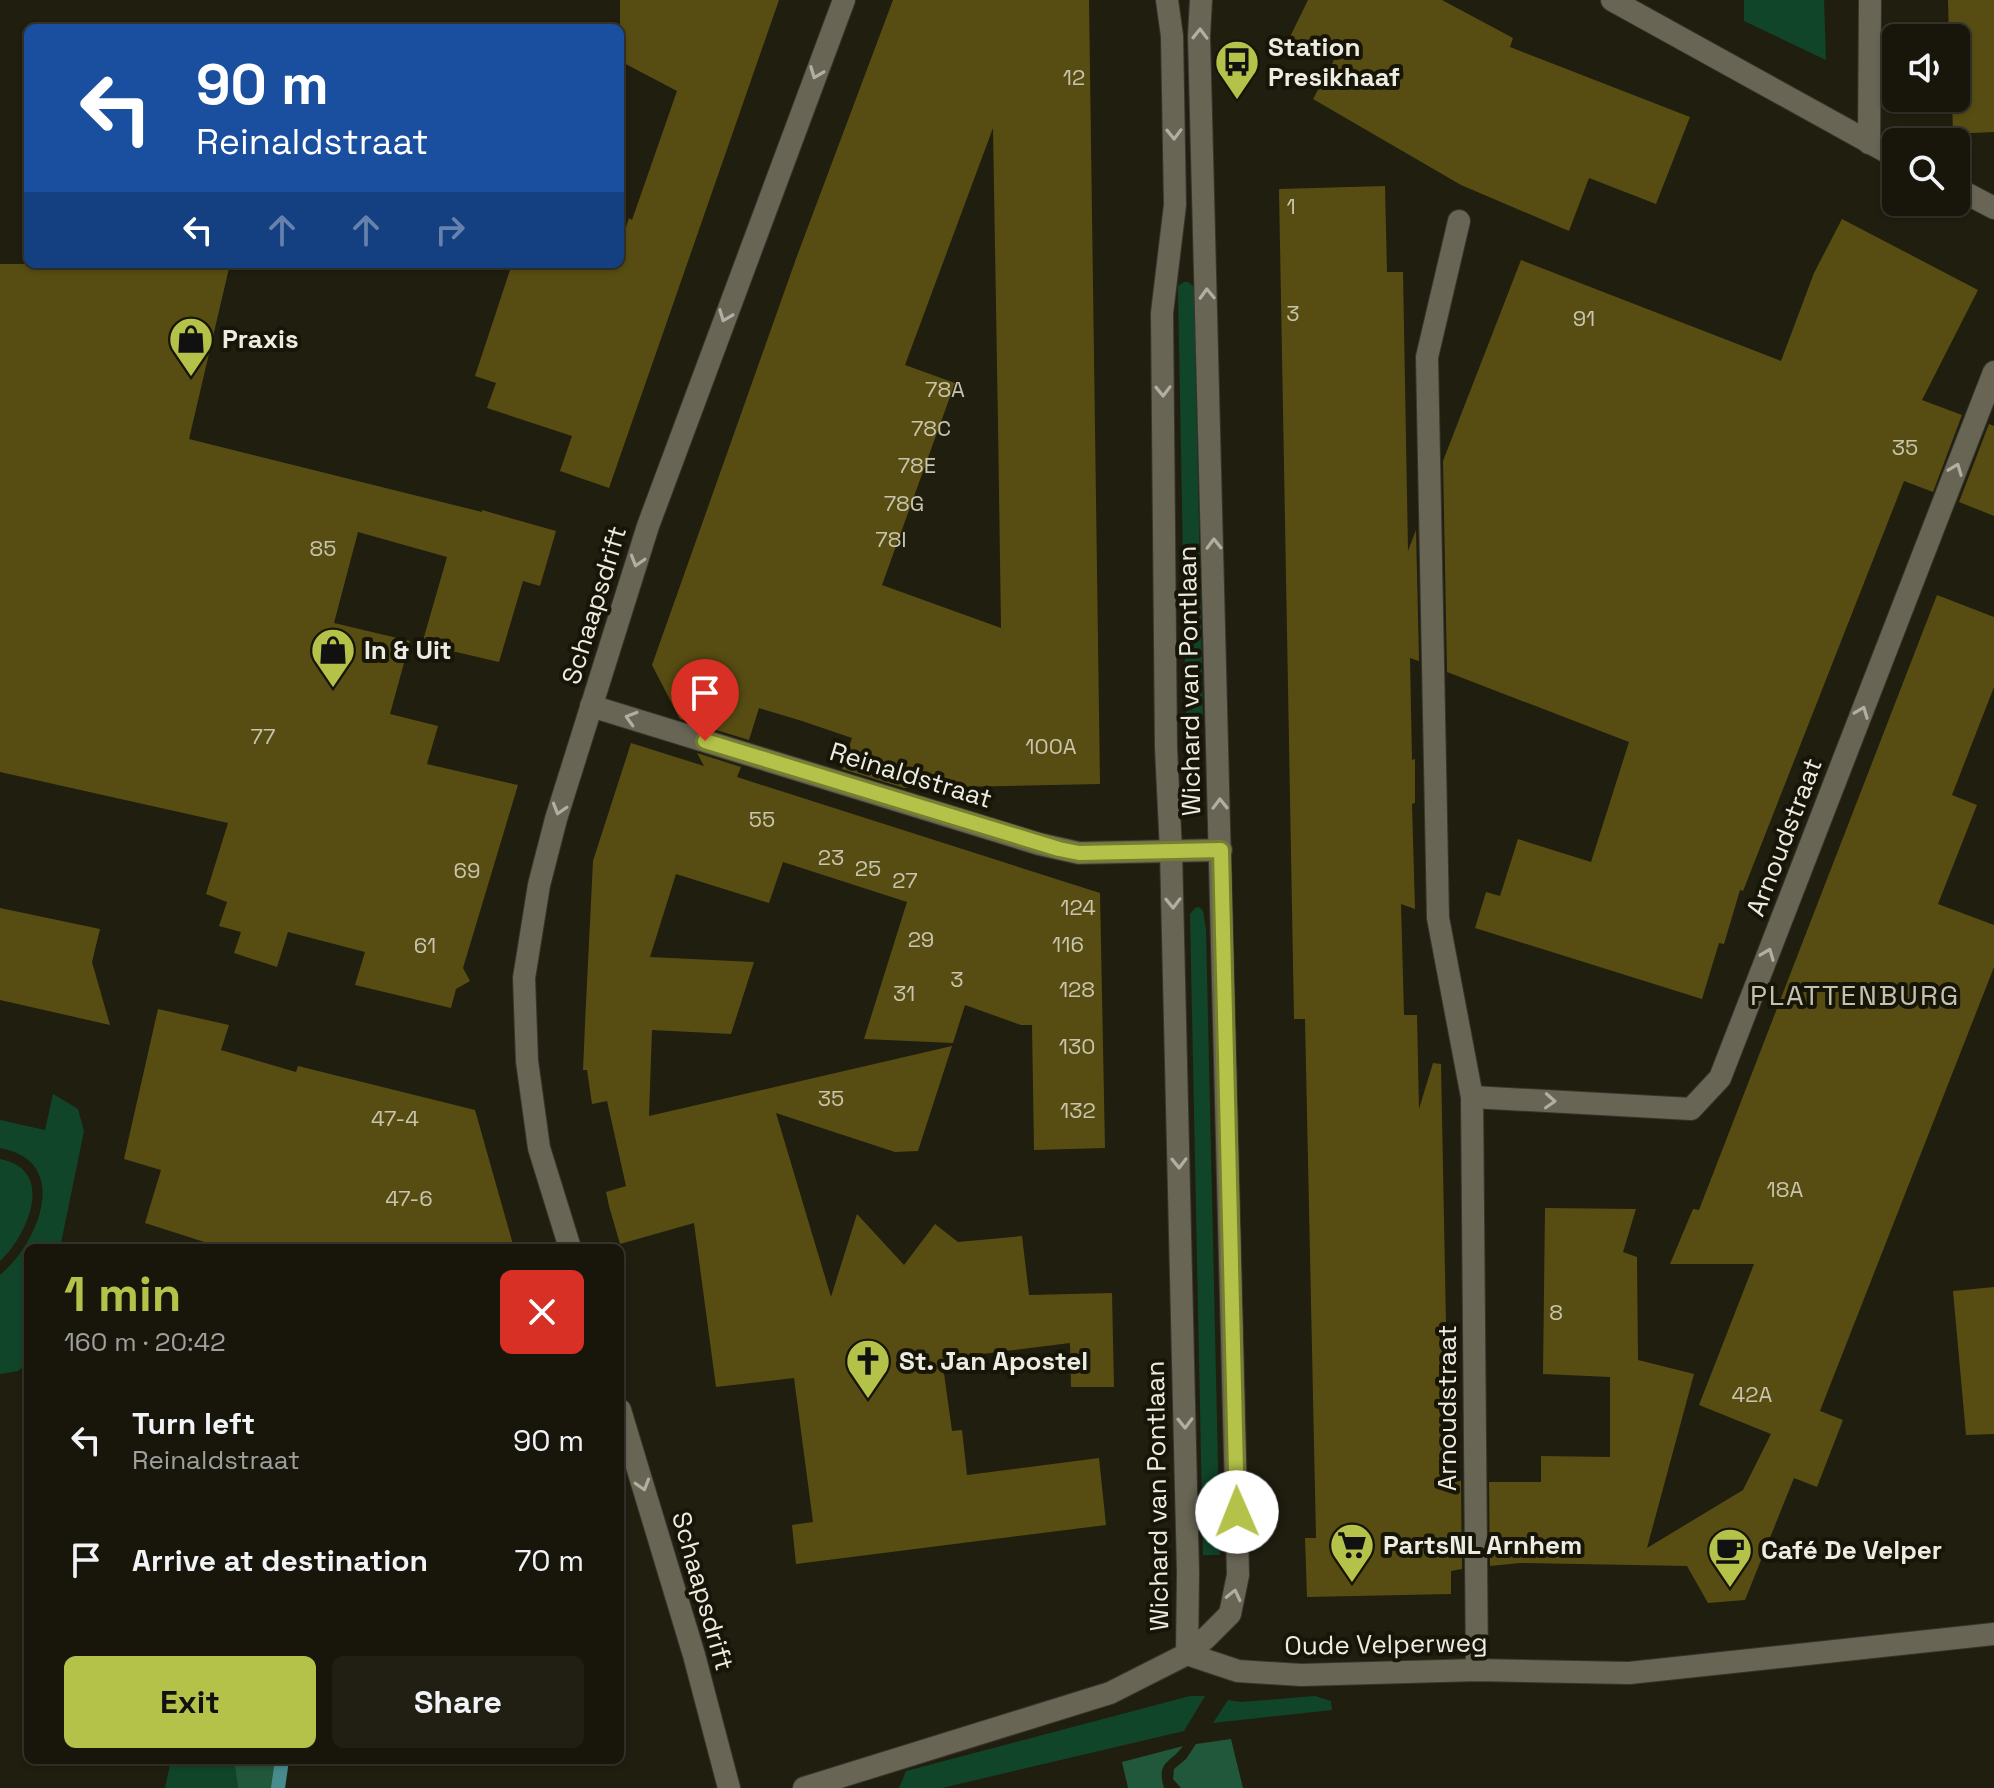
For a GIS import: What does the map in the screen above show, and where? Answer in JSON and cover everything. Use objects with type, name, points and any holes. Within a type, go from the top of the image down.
[{"type":"street","name":"Schaapsdrift","points":[[569,1244],[539,1148],[527,1061],[524,978],[539,885],[552,832],[648,526],[844,0]]},
{"type":"street","name":"Wichard van Pontlaan","points":[[1167,0],[1172,36],[1175,205],[1162,313],[1166,748],[1187,1541],[1187,1654]]},
{"type":"street","name":"Wichard van Pontlaan","points":[[1187,1654],[1230,1614],[1238,1575],[1199,36],[1201,0]]},
{"type":"street","points":[[1612,0],[1882,150]]},
{"type":"street","points":[[1869,143],[1870,0]]},
{"type":"street","points":[[1970,195],[1994,208]]},
{"type":"street","name":"Arnoudstraat","points":[[1459,221],[1427,357],[1427,373],[1438,918],[1472,1097],[1477,1670]]},
{"type":"street","name":"Arnoudstraat","points":[[1472,1097],[1691,1109],[1720,1078],[1994,372]]},
{"type":"street","name":"Reinaldstraat","points":[[591,706],[1039,844],[1079,853],[1221,850]]},
{"type":"street","name":"Schaapsdrift","points":[[624,1423],[694,1655],[729,1788]]},
{"type":"street","name":"Oude Velperweg","points":[[1187,1654],[1238,1671],[1301,1675],[1477,1670],[1629,1673],[1994,1634]]},
{"type":"street","points":[[804,1788],[1110,1693],[1187,1654]]},
{"type":"green space","points":[[1744,0],[1824,0],[1826,60],[1744,21]]},
{"type":"green space","points":[[1184,282],[1194,287],[1203,719],[1186,719],[1178,290]]},
{"type":"green space","points":[[1199,907],[1203,911],[1206,929],[1220,1555],[1203,1555],[1190,914]]},
{"type":"green space","points":[[53,1094],[78,1109],[84,1131],[61,1244],[26,1244],[42,1205],[42,1186],[36,1169],[23,1156],[0,1148],[0,1120],[45,1130]]},
{"type":"green space","points":[[0,1159],[17,1166],[28,1176],[32,1205],[19,1236],[0,1261]]},
{"type":"green space","points":[[24,1247],[24,1366],[18,1371],[0,1374],[0,1275]]},
{"type":"green space","points":[[1190,1696],[1205,1696],[1184,1731],[942,1788],[899,1788],[906,1771]]},
{"type":"green space","points":[[1315,1696],[1331,1701],[1332,1710],[1213,1723],[1228,1700],[1241,1702]]},
{"type":"green space","points":[[1231,1739],[1243,1788],[1181,1788],[1173,1779],[1174,1769],[1186,1759],[1196,1744]]},
{"type":"green space","points":[[1183,1746],[1163,1768],[1164,1788],[1128,1788],[1122,1762]]},
{"type":"green space","points":[[170,1764],[235,1764],[238,1788],[165,1788]]},
{"type":"green space","points":[[235,1764],[280,1764],[277,1788],[238,1788]]},
{"type":"building","points":[[620,0],[779,0],[609,488],[560,471],[572,436],[487,408],[496,383],[475,376],[511,268],[624,268],[624,233],[629,218],[632,220],[677,91],[624,63],[624,24],[620,24]]},
{"type":"building","points":[[893,0],[1089,0],[1100,784],[904,788],[842,769],[852,738],[802,721],[759,708],[749,740],[680,719],[652,665],[797,256]],"holes":[[[993,128],[1001,628],[882,585],[955,383],[905,365]]]},
{"type":"building","points":[[1308,0],[1442,0],[1513,38],[1510,47],[1690,117],[1656,204],[1589,178],[1569,231],[1461,185],[1313,99],[1340,49],[1285,47]]},
{"type":"building","points":[[1948,0],[1994,0],[1994,132],[1970,133],[1970,128],[1953,128],[1952,112],[1970,112],[1970,24],[1949,24]]},
{"type":"building","points":[[1385,186],[1387,272],[1403,272],[1408,551],[1416,530],[1419,661],[1410,658],[1412,760],[1415,759],[1415,803],[1412,804],[1415,909],[1401,904],[1404,1015],[1417,1015],[1419,1109],[1433,1063],[1441,1064],[1449,1481],[1461,1481],[1462,1569],[1451,1571],[1451,1594],[1307,1597],[1305,1538],[1316,1538],[1305,1019],[1294,1019],[1279,189]]},
{"type":"building","points":[[1842,219],[1978,290],[1922,400],[1962,415],[1933,492],[1904,481],[1743,891],[1740,890],[1724,944],[1719,943],[1702,999],[1475,928],[1486,892],[1500,896],[1518,839],[1591,862],[1629,742],[1447,672],[1443,461],[1521,260],[1781,361],[1814,273]]},
{"type":"building","points":[[0,264],[24,264],[24,268],[229,268],[189,439],[556,531],[540,586],[523,581],[499,662],[422,644],[447,557],[358,532],[334,623],[410,641],[390,714],[438,726],[427,764],[518,785],[463,968],[470,981],[456,989],[451,1008],[355,985],[365,952],[288,932],[277,967],[234,953],[241,932],[219,926],[227,902],[206,894],[228,823],[0,772]]},
{"type":"building","points":[[1989,424],[1994,426],[1994,516],[1959,502]]},
{"type":"building","points":[[1937,595],[1994,617],[1994,687],[1952,795],[1977,805],[1938,904],[1994,925],[1994,967],[1820,1411],[1843,1420],[1817,1487],[1794,1478],[1745,1600],[1708,1603],[1687,1566],[1520,1563],[1490,1566],[1489,1482],[1541,1482],[1541,1456],[1610,1457],[1610,1377],[1543,1374],[1545,1208],[1636,1209],[1623,1252],[1637,1257],[1638,1360],[1694,1374],[1647,1548],[1743,1490],[1771,1434],[1699,1405],[1754,1264],[1670,1264],[1693,1209],[1699,1210]]},
{"type":"building","points":[[631,743],[704,766],[697,753],[741,767],[737,777],[1100,893],[1105,1148],[1034,1150],[1032,1025],[1021,1025],[965,1005],[953,1043],[864,1039],[907,902],[783,862],[769,903],[676,874],[650,957],[754,962],[731,1034],[652,1030],[649,1116],[952,1046],[918,1151],[895,1152],[776,1113],[831,1297],[857,1214],[904,1265],[935,1224],[958,1242],[1022,1236],[1029,1295],[1112,1293],[1114,1387],[1071,1387],[1070,1343],[942,1359],[952,1431],[962,1430],[967,1475],[1099,1458],[1106,1525],[796,1564],[792,1525],[813,1522],[794,1378],[716,1387],[694,1223],[620,1244],[606,1192],[626,1186],[607,1101],[592,1104],[587,1070],[583,1070],[593,861]]},
{"type":"building","points":[[0,908],[100,929],[92,962],[110,1025],[0,1000]]},
{"type":"building","points":[[158,1009],[229,1025],[221,1050],[296,1072],[298,1066],[475,1110],[513,1244],[211,1244],[145,1223],[161,1170],[124,1159]]},
{"type":"building","points":[[1994,1287],[1994,1434],[1966,1435],[1953,1291]]},
{"type":"waterway","points":[[278,1788],[281,1764]]},
{"type":"place","name":"Station Presikhaaf","points":[[1237,101]]},
{"type":"place","name":"Praxis","points":[[191,378]]},
{"type":"place","name":"In & Uit","points":[[333,689]]},
{"type":"place","name":"St. Jan Apostel","points":[[868,1400]]},
{"type":"place","name":"PartsNL Arnhem","points":[[1352,1584]]},
{"type":"place","name":"Café De Velper","points":[[1730,1589]]},
{"type":"district","name":"PLATTENBURG","points":[[1855,995]]},
{"type":"route","points":[[705,741],[1059,849],[1079,853],[1221,850],[1237,1512]]}]
